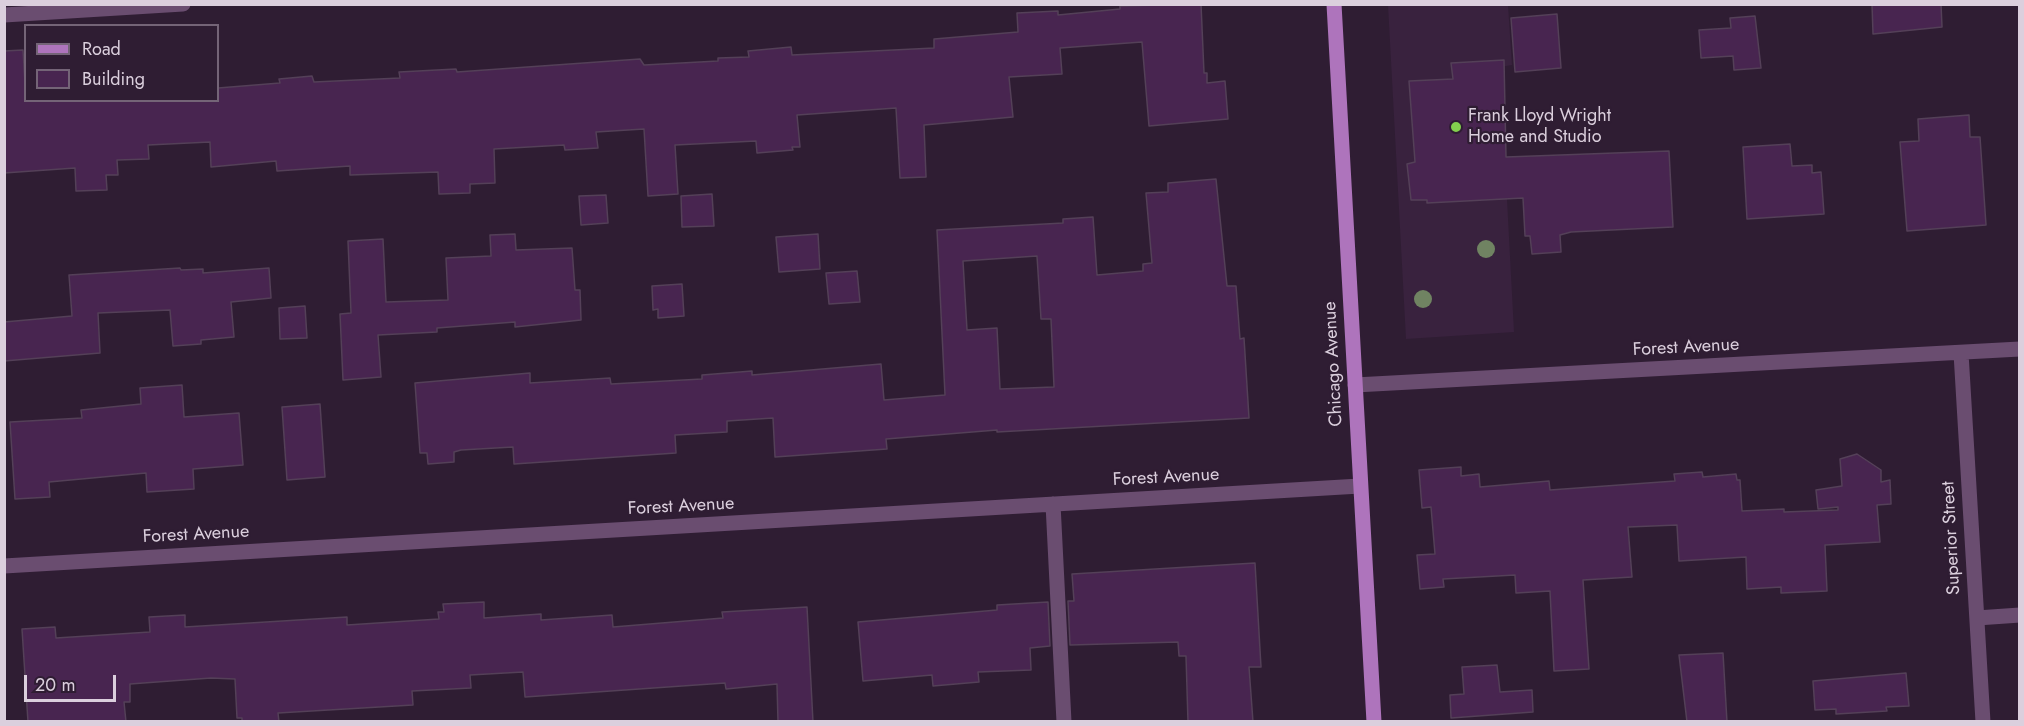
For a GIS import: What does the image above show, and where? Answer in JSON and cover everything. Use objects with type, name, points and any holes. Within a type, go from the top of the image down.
[{"type":"main road","name":"Chicago Avenue","points":[[1334,4],[1374,722]]},
{"type":"street","points":[[4,15],[183,4]]},
{"type":"street","name":"Forest Avenue","points":[[1355,385],[2019,349]]},
{"type":"street","name":"Superior Street","points":[[1961,353],[1983,722]]},
{"type":"street","name":"Forest Avenue","points":[[4,566],[1360,486]]},
{"type":"street","points":[[1053,504],[1064,722]]},
{"type":"street","points":[[1977,618],[2019,615]]},
{"type":"shaded area","points":[[1388,5],[1508,5],[1512,65],[1500,67],[1514,332],[1406,339]]},
{"type":"building","points":[[1201,4],[1204,73],[1207,73],[1207,83],[1225,81],[1228,119],[1149,126],[1142,42],[1060,48],[1062,74],[1009,77],[1013,117],[924,125],[926,177],[900,178],[896,108],[797,115],[800,147],[792,147],[793,150],[757,153],[756,141],[675,145],[678,194],[648,196],[644,129],[596,132],[598,148],[565,150],[564,145],[494,149],[495,183],[470,184],[470,193],[439,194],[438,172],[350,175],[350,166],[277,171],[276,161],[211,167],[210,142],[148,145],[149,159],[117,160],[118,175],[106,175],[107,190],[76,191],[75,168],[4,173],[4,51],[23,50],[24,102],[219,102],[219,88],[280,83],[279,79],[312,76],[314,82],[400,78],[399,72],[456,69],[457,72],[640,59],[644,65],[718,61],[718,58],[749,57],[748,51],[791,47],[792,55],[934,48],[934,39],[1018,32],[1017,13],[1058,11],[1058,15],[1120,9],[1120,6]]},
{"type":"building","points":[[1872,4],[1941,4],[1942,27],[1873,34]]},
{"type":"building","points":[[1557,14],[1561,68],[1515,72],[1511,18]]},
{"type":"building","points":[[1755,16],[1761,68],[1734,70],[1733,56],[1701,58],[1699,30],[1731,28],[1730,18]]},
{"type":"building","points":[[1504,60],[1506,157],[1669,151],[1673,227],[1571,232],[1560,235],[1561,252],[1532,254],[1530,236],[1525,236],[1523,198],[1427,203],[1427,200],[1411,200],[1407,164],[1415,162],[1409,81],[1453,79],[1451,63]]},
{"type":"building","points":[[1969,115],[1970,137],[1980,137],[1986,225],[1907,231],[1900,142],[1919,141],[1918,119]]},
{"type":"building","points":[[1790,144],[1792,166],[1812,165],[1812,173],[1821,172],[1824,214],[1747,219],[1743,147]]},
{"type":"building","points":[[1216,179],[1227,286],[1236,286],[1240,339],[1244,338],[1249,418],[997,432],[997,430],[886,439],[887,449],[775,457],[773,418],[727,421],[727,432],[675,435],[676,453],[514,464],[513,447],[461,450],[454,452],[454,462],[428,464],[427,453],[420,453],[415,383],[530,373],[530,383],[610,378],[611,384],[702,379],[702,375],[752,371],[752,375],[881,364],[884,400],[945,395],[937,230],[1063,223],[1063,219],[1093,217],[1097,275],[1143,271],[1143,264],[1152,263],[1146,193],[1168,192],[1168,183]],"holes":[[[1037,256],[1041,319],[1051,319],[1054,387],[1000,389],[997,328],[967,330],[963,261]]]},
{"type":"building","points":[[712,194],[714,226],[682,227],[681,196]]},
{"type":"building","points":[[606,195],[608,223],[581,225],[579,196]]},
{"type":"building","points":[[515,234],[516,250],[572,248],[575,290],[580,290],[581,320],[515,327],[515,322],[437,328],[437,332],[378,335],[381,377],[343,380],[340,314],[351,313],[348,241],[383,239],[386,302],[448,300],[446,258],[491,256],[490,235]]},
{"type":"building","points":[[818,234],[820,269],[779,272],[776,237]]},
{"type":"building","points":[[180,268],[181,270],[203,269],[203,273],[269,268],[271,298],[231,302],[234,337],[201,340],[201,344],[173,346],[170,310],[98,313],[100,353],[4,361],[4,322],[72,316],[69,275]]},
{"type":"building","points":[[857,271],[860,302],[829,304],[826,273]]},
{"type":"building","points":[[682,284],[684,316],[658,318],[658,309],[653,310],[652,286]]},
{"type":"building","points":[[305,306],[307,338],[280,339],[279,308]]},
{"type":"building","points":[[182,385],[184,417],[239,413],[243,465],[193,469],[194,489],[147,492],[146,473],[49,482],[50,497],[15,499],[10,422],[82,418],[81,410],[141,404],[140,388]]},
{"type":"building","points":[[320,404],[325,477],[287,480],[282,407]]},
{"type":"building","points":[[1857,454],[1881,470],[1881,482],[1890,480],[1891,504],[1877,505],[1880,542],[1825,545],[1827,591],[1781,593],[1781,587],[1747,589],[1746,557],[1679,561],[1677,525],[1628,527],[1632,577],[1583,580],[1589,669],[1554,671],[1550,591],[1516,593],[1515,575],[1443,579],[1444,587],[1420,589],[1417,555],[1435,554],[1431,507],[1422,508],[1419,470],[1461,467],[1461,476],[1479,474],[1480,487],[1549,481],[1550,490],[1675,481],[1674,474],[1702,472],[1703,477],[1736,474],[1737,480],[1740,480],[1742,511],[1784,509],[1784,512],[1838,510],[1838,507],[1818,509],[1816,490],[1842,486],[1840,459]]},
{"type":"building","points":[[1255,563],[1261,667],[1249,667],[1253,722],[1188,722],[1186,656],[1179,656],[1178,642],[1070,645],[1068,601],[1074,601],[1072,574]]},
{"type":"building","points":[[484,602],[484,618],[541,614],[541,620],[612,615],[613,627],[723,618],[722,612],[807,607],[813,722],[778,722],[777,684],[726,689],[725,683],[525,697],[523,672],[470,675],[471,688],[412,691],[413,705],[278,713],[279,722],[242,722],[242,718],[237,718],[235,679],[211,678],[130,684],[130,702],[124,702],[126,722],[28,722],[22,629],[55,627],[56,638],[150,632],[149,617],[185,615],[185,627],[347,617],[347,625],[439,619],[438,612],[444,612],[443,604]]},
{"type":"building","points":[[1048,602],[1050,646],[1030,648],[1031,670],[978,672],[979,682],[933,686],[932,675],[863,681],[858,622],[997,610],[997,605]]},
{"type":"building","points":[[1723,653],[1727,722],[1687,722],[1679,655]]},
{"type":"building","points":[[1497,665],[1500,692],[1532,690],[1533,712],[1451,718],[1450,695],[1464,694],[1462,667]]},
{"type":"building","points":[[1906,673],[1909,706],[1886,707],[1887,711],[1836,714],[1836,709],[1815,710],[1813,681]]},
{"type":"place","name":"Frank Lloyd Wright Home and Studio","points":[[1456,127]]}]
